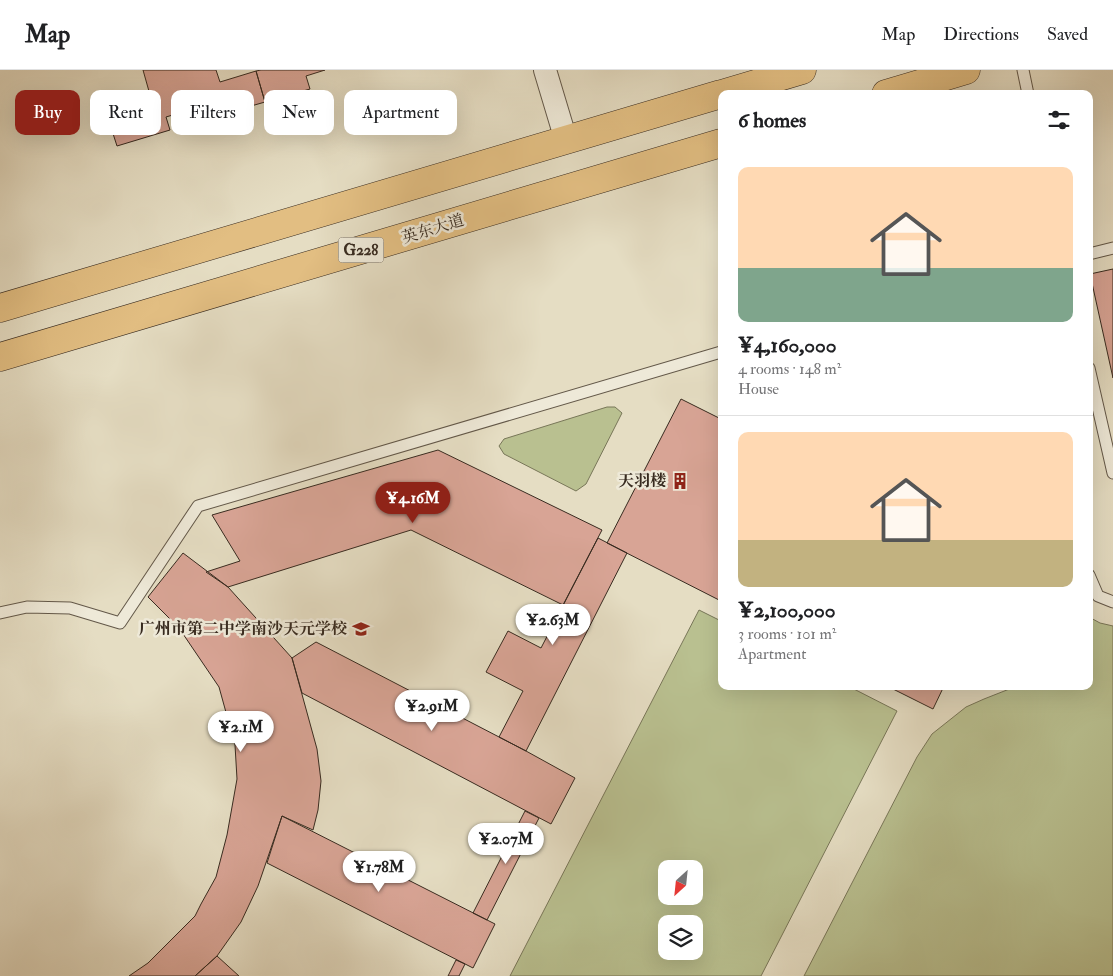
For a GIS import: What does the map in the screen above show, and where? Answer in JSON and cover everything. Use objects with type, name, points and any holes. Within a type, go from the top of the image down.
[{"type":"highway","points":[[735,90],[802,70]]},
{"type":"highway","points":[[899,90],[966,70]]},
{"type":"highway","points":[[0,308],[718,95]]},
{"type":"highway","name":"英东大道","points":[[0,357],[718,144]]},
{"type":"street","points":[[545,70],[566,140]]},
{"type":"lane","points":[[1023,70],[1027,90]]},
{"type":"lane","points":[[1093,253],[1113,248]]},
{"type":"lane","points":[[0,613],[28,607],[70,608],[120,623],[198,506],[718,353]]},
{"type":"lane","points":[[1093,386],[1113,474]]},
{"type":"lane","points":[[1093,584],[1098,596],[1113,602]]},
{"type":"green space","points":[[607,407],[615,407],[622,413],[586,484],[576,491],[504,454],[499,446],[504,439]]},
{"type":"green space","points":[[699,610],[718,620],[718,690],[856,690],[897,711],[761,976],[510,976]]},
{"type":"green space","points":[[1093,619],[1113,626],[1113,976],[804,976],[917,757],[932,734],[966,707],[1007,690],[1093,690]]},
{"type":"building","points":[[143,70],[216,70],[220,82],[256,71],[264,102],[254,105],[254,90],[171,90],[171,116],[166,117],[170,130],[161,133],[161,90],[149,90]]},
{"type":"building","points":[[325,70],[306,76],[310,89],[264,90],[264,99],[256,71]]},
{"type":"building","points":[[113,135],[153,135],[117,146]]},
{"type":"building","points":[[1113,269],[1113,378],[1093,288],[1093,273]]},
{"type":"building","name":"天羽楼","points":[[681,399],[718,418],[718,599],[607,543]]},
{"type":"building","points":[[438,450],[602,530],[563,605],[411,530],[228,587],[206,572],[240,561],[212,515]]},
{"type":"building","points":[[598,538],[627,553],[526,751],[499,737],[523,691],[486,672],[508,631],[541,648]]},
{"type":"building","points":[[183,553],[228,587],[292,658],[317,749],[321,781],[318,810],[313,830],[282,816],[258,886],[241,922],[217,956],[195,976],[129,976],[148,963],[195,916],[216,877],[227,835],[237,779],[235,745],[219,687],[179,628],[148,597]]},
{"type":"building","points":[[316,642],[575,778],[551,824],[302,693],[292,658]]},
{"type":"building","points":[[895,690],[942,690],[933,709]]},
{"type":"building","points":[[525,811],[539,818],[487,920],[473,913]]},
{"type":"building","points":[[282,816],[495,924],[473,968],[267,863]]},
{"type":"building","points":[[217,956],[239,976],[195,976]]},
{"type":"building","points":[[456,960],[465,964],[459,976],[448,976]]},
{"type":"place","name":"天羽楼","points":[[680,481]]},
{"type":"place","name":"广州市第二中学南沙天元学校","points":[[361,629]]}]
